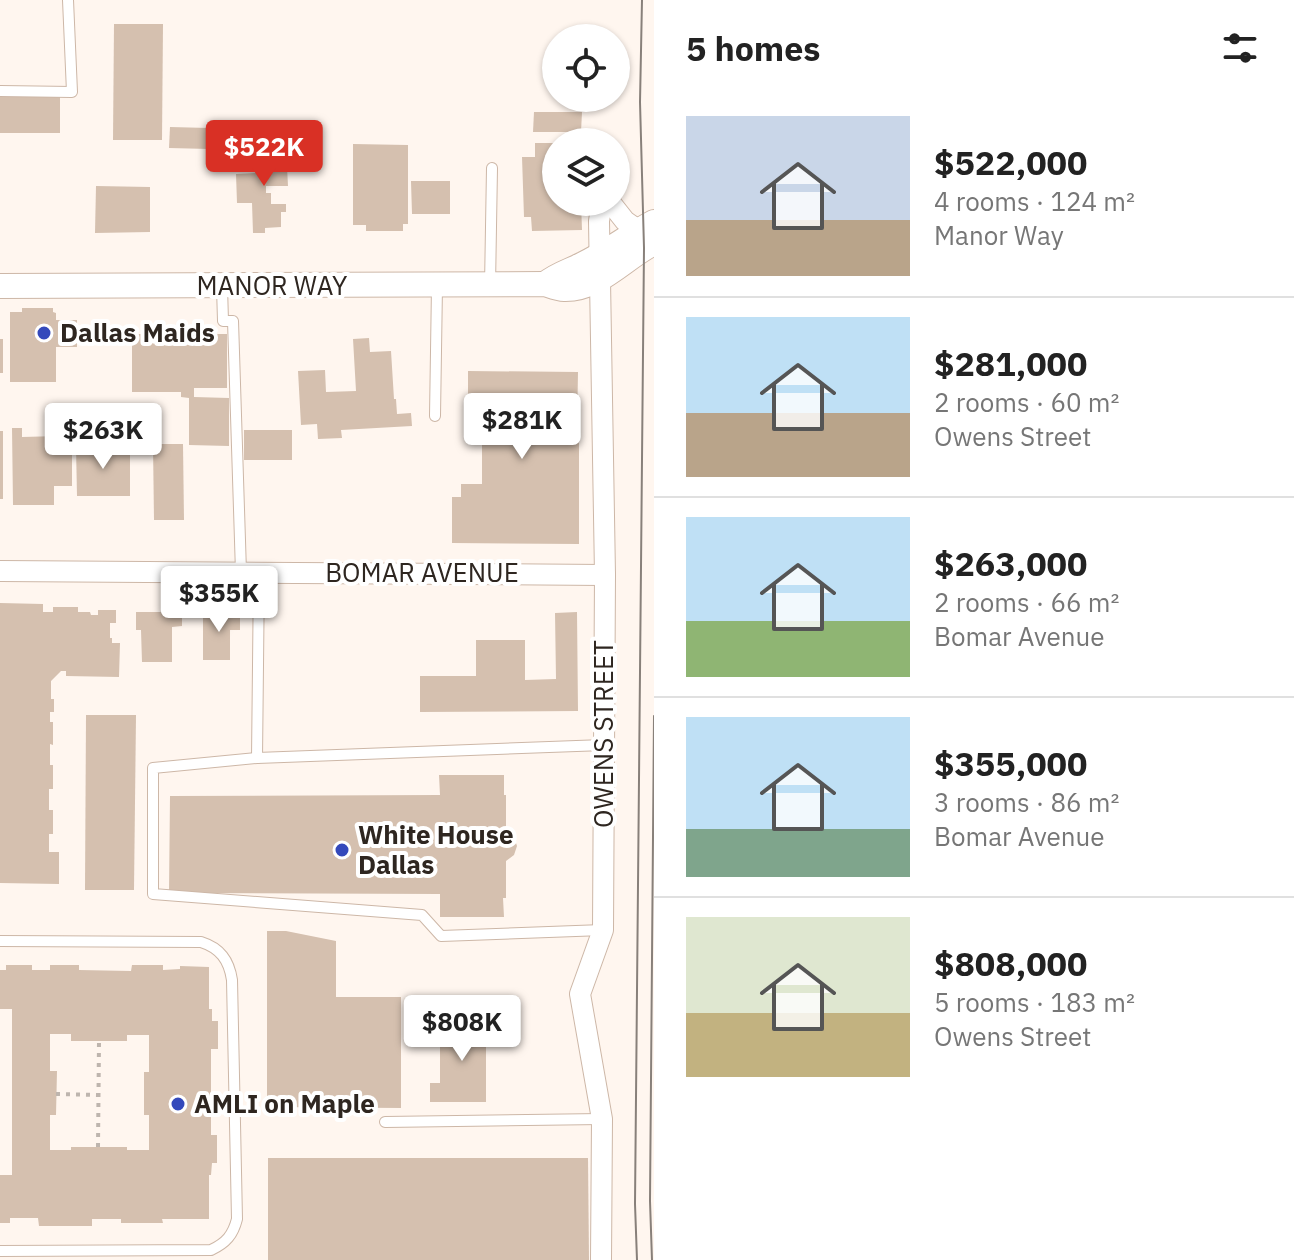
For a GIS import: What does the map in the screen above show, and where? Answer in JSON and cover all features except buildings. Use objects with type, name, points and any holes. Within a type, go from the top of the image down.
[{"type":"street","name":"OWENS STREET","points":[[600,216],[605,575],[603,930],[580,994],[602,1119],[601,1260]]},
{"type":"street","points":[[621,216],[649,232]]},
{"type":"street","name":"MANOR WAY","points":[[0,286],[545,284],[556,275],[582,265],[601,266],[649,232]]},
{"type":"street","name":"BOMAR AVENUE","points":[[0,571],[605,575]]},
{"type":"lane","points":[[0,91],[72,92],[68,0]]},
{"type":"lane","points":[[490,286],[492,168]]},
{"type":"lane","points":[[435,416],[437,286]]},
{"type":"lane","points":[[222,287],[223,321],[233,321],[250,572],[257,758]]},
{"type":"lane","points":[[603,930],[441,936],[422,915],[153,894],[153,768],[257,758],[604,745]]},
{"type":"lane","points":[[0,941],[201,942],[220,951],[226,959],[232,980],[237,1219],[229,1238],[211,1250],[0,1251]]},
{"type":"lane","points":[[385,1122],[602,1119]]},
{"type":"path","points":[[98,1147],[99,1041]]},
{"type":"path","points":[[56,1094],[99,1095]]},
{"type":"tram line","points":[[637,1260],[644,248],[640,102],[642,0]]},
{"type":"tram line","points":[[652,1260],[654,716]]},
{"type":"place","name":"Dallas Maids","points":[[44,333]]},
{"type":"place","name":"White House Dallas","points":[[342,850]]},
{"type":"place","name":"AMLI on Maple","points":[[178,1104]]}]
